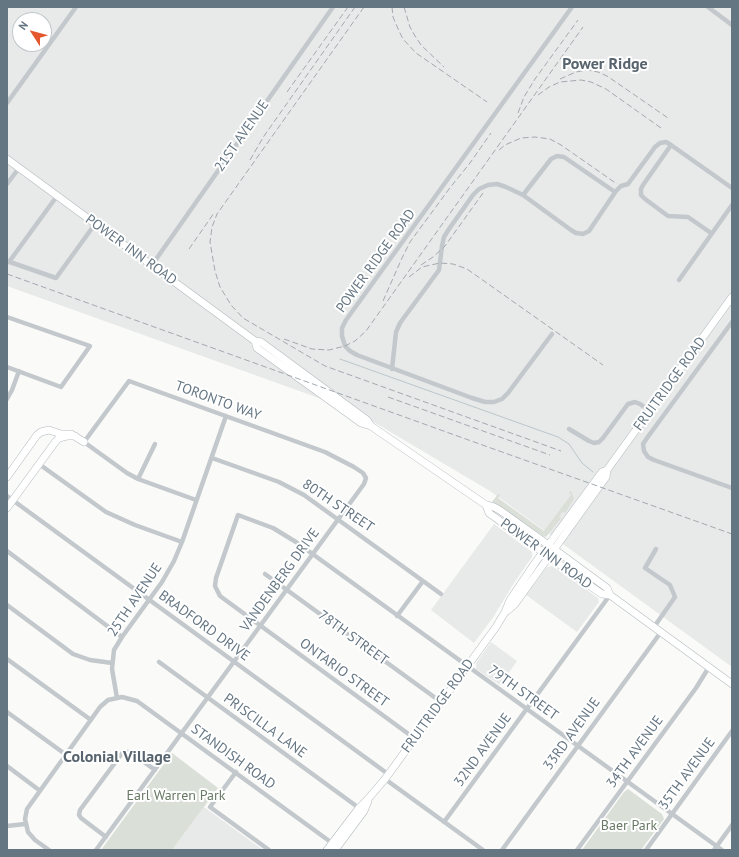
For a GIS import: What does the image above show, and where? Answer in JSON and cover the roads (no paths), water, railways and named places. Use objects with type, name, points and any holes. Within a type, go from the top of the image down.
[{"type":"main road","name":"POWER INN ROAD","points":[[7,159],[255,341],[261,342],[367,420],[372,426],[486,505],[494,507],[551,547],[607,588],[610,595]]},
{"type":"main road","name":"FRUITRIDGE ROAD","points":[[334,846],[358,808],[368,799],[386,776],[505,612],[515,604],[546,554],[606,477],[607,470],[732,297]]},
{"type":"main road","points":[[7,477],[37,435],[44,430],[62,434],[71,434],[84,442]]},
{"type":"main road","points":[[44,430],[52,437],[50,450]]},
{"type":"main road","points":[[7,508],[10,498],[60,438],[75,436]]},
{"type":"main road","name":"POWER INN ROAD","points":[[486,505],[489,513],[602,594],[610,595],[732,684]]},
{"type":"main road","name":"FRUITRIDGE ROAD","points":[[327,850],[334,846],[364,811],[368,799]]},
{"type":"street","points":[[7,103],[76,7]]},
{"type":"street","name":"21ST AVENUE","points":[[152,265],[333,7]]},
{"type":"street","name":"POWER RIDGE ROAD","points":[[552,334],[508,393],[502,399],[494,402],[485,402],[357,355],[344,345],[342,328],[572,7]]},
{"type":"street","points":[[708,7],[732,25]]},
{"type":"street","points":[[392,369],[396,332],[400,324],[439,270],[444,237],[473,195],[479,189],[488,185],[497,184],[506,187],[522,195],[570,230],[583,234],[589,231],[615,192],[621,186],[628,184],[655,147],[660,143],[666,142],[732,188]]},
{"type":"street","points":[[671,145],[643,184],[641,195],[668,216],[688,217],[712,233]]},
{"type":"street","points":[[522,195],[551,159],[557,156],[564,157],[615,192]]},
{"type":"street","points":[[7,184],[19,168]]},
{"type":"street","points":[[57,196],[8,261],[56,278],[95,224]]},
{"type":"street","points":[[679,280],[732,205]]},
{"type":"street","points":[[7,317],[90,346],[62,387],[7,367]]},
{"type":"street","points":[[732,322],[644,444],[644,451],[648,457],[732,488]]},
{"type":"street","points":[[7,399],[19,371]]},
{"type":"street","name":"TORONTO WAY","points":[[84,442],[129,381],[334,456],[363,473],[366,478]]},
{"type":"street","points":[[569,429],[589,442],[599,442],[628,404],[635,402],[650,411]]},
{"type":"street","name":"25TH AVENUE","points":[[117,698],[112,663],[114,650],[168,572],[182,542],[226,416]]},
{"type":"street","points":[[84,442],[119,468],[138,479],[196,500]]},
{"type":"street","points":[[138,479],[155,444]]},
{"type":"street","name":"80TH STREET","points":[[212,458],[292,488],[313,500],[441,594]]},
{"type":"street","points":[[39,464],[106,512],[135,525],[182,542]]},
{"type":"street","name":"VANDENBERG DRIVE","points":[[96,850],[364,484],[366,478]]},
{"type":"street","name":"BRADFORD DRIVE","points":[[10,498],[234,662],[483,850]]},
{"type":"street","name":"ONTARIO STREET","points":[[313,554],[273,528],[238,515],[216,578],[215,586],[218,593],[223,598],[414,738]]},
{"type":"street","points":[[654,627],[675,597],[670,585],[645,568],[656,549]]},
{"type":"street","points":[[7,551],[122,637]]},
{"type":"street","name":"79TH STREET","points":[[313,554],[672,814],[715,848],[722,850]]},
{"type":"street","name":"78TH STREET","points":[[265,574],[441,702]]},
{"type":"street","points":[[397,616],[423,580]]},
{"type":"street","name":"32ND AVENUE","points":[[444,822],[610,595]]},
{"type":"street","points":[[7,605],[73,654],[90,660],[112,663]]},
{"type":"street","name":"33RD AVENUE","points":[[502,850],[661,632]]},
{"type":"street","points":[[7,659],[90,720]]},
{"type":"street","name":"PRISCILLA LANE","points":[[159,662],[358,808]]},
{"type":"street","name":"34TH AVENUE","points":[[577,850],[696,688],[709,667]]},
{"type":"street","points":[[49,850],[31,836],[25,824],[25,814],[27,809],[90,720],[104,703],[117,698]]},
{"type":"street","name":"STANDISH ROAD","points":[[117,698],[127,698],[137,701],[236,772],[334,846]]},
{"type":"street","points":[[7,712],[65,754]]},
{"type":"street","name":"35TH AVENUE","points":[[646,850],[732,731]]},
{"type":"street","points":[[106,837],[81,818],[79,815],[80,810],[123,752],[130,752],[155,770]]},
{"type":"street","points":[[7,766],[39,790]]},
{"type":"street","points":[[236,772],[210,807],[269,850]]},
{"type":"street","points":[[7,826],[25,824]]},
{"type":"street","points":[[715,848],[732,825]]},
{"type":"waterway","points":[[340,359],[558,437],[569,444],[582,463],[593,472]]},
{"type":"railway","points":[[287,92],[348,7]]},
{"type":"railway","points":[[250,160],[264,136],[355,7]]},
{"type":"railway","points":[[364,7],[217,214],[212,227],[210,242],[215,271],[220,287],[231,305],[243,318],[325,366],[561,451]]},
{"type":"railway","points":[[392,7],[393,17],[403,39],[416,53],[487,102]]},
{"type":"railway","points":[[404,7],[410,27],[415,36],[421,45],[444,67]]},
{"type":"railway","points":[[518,113],[524,97],[535,79],[578,20]]},
{"type":"railway","points":[[284,339],[312,349],[329,350],[345,346],[355,341],[366,331],[583,27]]},
{"type":"railway","points":[[560,79],[576,72],[587,70],[598,72],[607,76],[668,118]]},
{"type":"railway","points":[[538,95],[549,87],[560,82],[581,80],[591,82],[606,89],[661,128]]},
{"type":"railway","points":[[383,301],[410,242],[491,133]]},
{"type":"railway","points":[[499,150],[505,145],[521,138],[535,137],[550,139],[617,184]]},
{"type":"railway","points":[[421,265],[445,246],[483,193]]},
{"type":"railway","points":[[189,249],[214,213]]},
{"type":"railway","points":[[409,277],[422,267],[440,263],[453,264],[467,269],[603,365]]},
{"type":"railway","points":[[7,274],[732,534]]},
{"type":"railway","points":[[388,397],[550,455]]},
{"type":"district","name":"Power Ridge","points":[[605,64]]},
{"type":"district","name":"Colonial Village","points":[[117,757]]},
{"type":"park label","name":"Earl Warren Park","points":[[176,796]]},
{"type":"park label","name":"Baer Park","points":[[629,826]]}]
